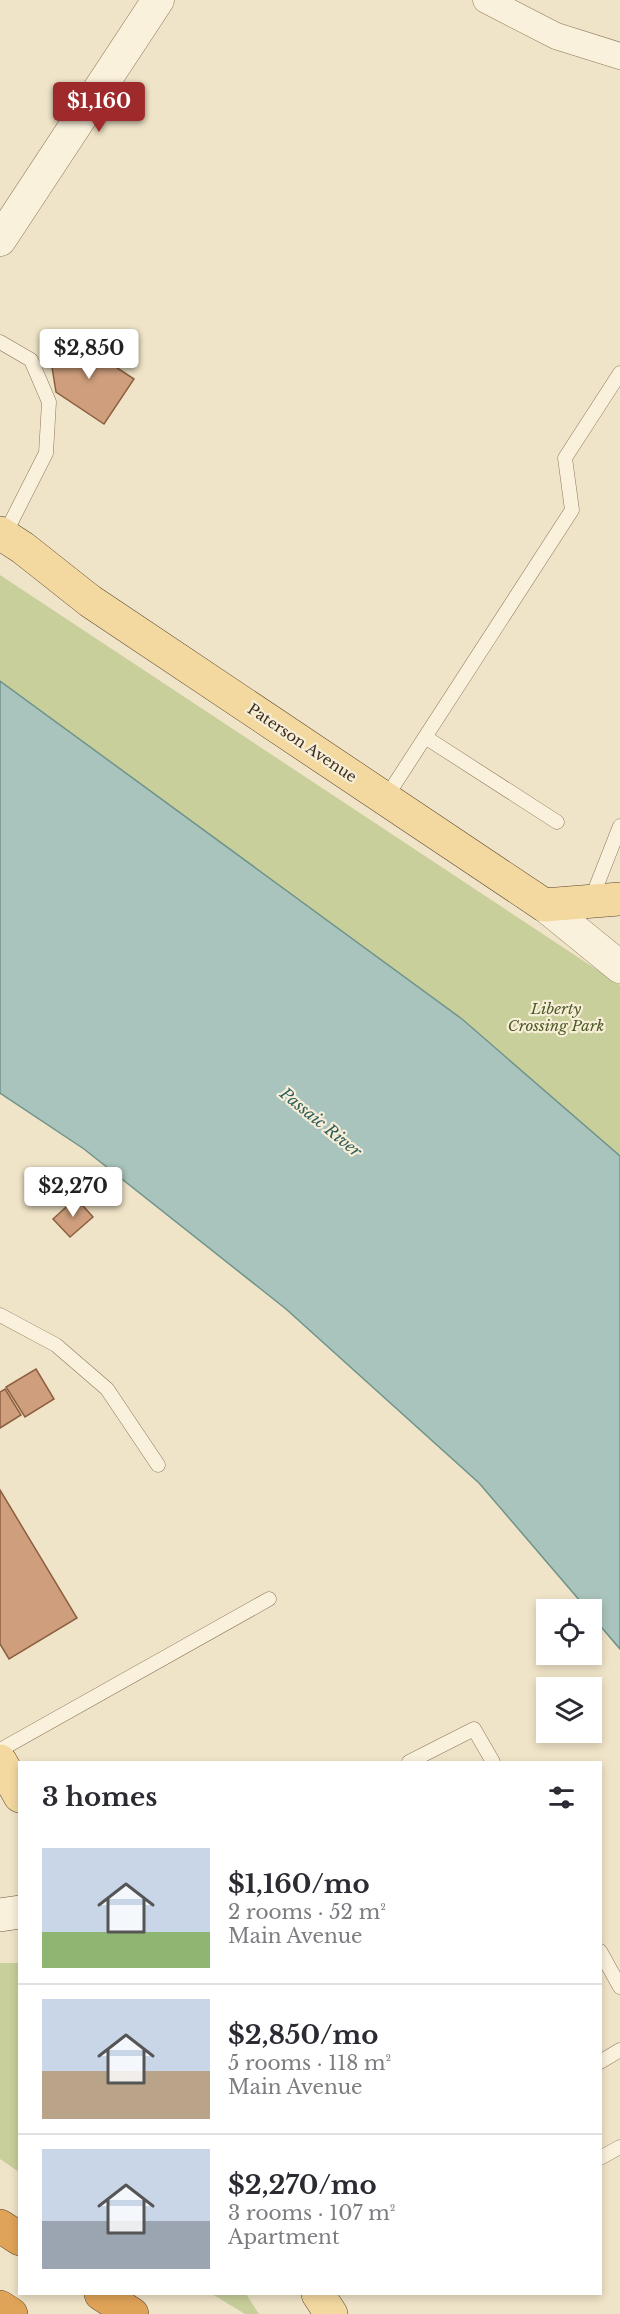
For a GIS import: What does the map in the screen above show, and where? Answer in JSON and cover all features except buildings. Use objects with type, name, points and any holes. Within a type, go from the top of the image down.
[{"type":"highway","points":[[0,2226],[18,2238]]},
{"type":"highway","points":[[103,2295],[132,2314]]},
{"type":"highway","points":[[0,2307],[11,2314]]},
{"type":"main road","name":"Paterson Avenue","points":[[2,534],[90,601],[544,905]]},
{"type":"main road","points":[[544,905],[605,900]]},
{"type":"main road","points":[[0,1761],[18,1792]]},
{"type":"main road","points":[[0,1915],[18,1912]]},
{"type":"main road","points":[[319,2295],[331,2314]]},
{"type":"street","points":[[0,239],[158,0]]},
{"type":"street","points":[[486,0],[556,36],[620,56]]},
{"type":"street","points":[[544,905],[620,967]]},
{"type":"lane","points":[[0,342],[31,360],[49,402],[46,453],[2,534]]},
{"type":"lane","points":[[385,799],[572,510],[566,458],[620,373]]},
{"type":"lane","points":[[425,737],[557,822]]},
{"type":"lane","points":[[605,900],[620,826]]},
{"type":"lane","points":[[0,1316],[56,1345],[107,1389],[158,1465]]},
{"type":"lane","points":[[0,1750],[269,1599]]},
{"type":"lane","points":[[411,1761],[474,1729],[492,1761]]},
{"type":"lane","points":[[602,1955],[620,1987]]},
{"type":"lane","points":[[602,2061],[620,2050]]},
{"type":"lane","points":[[602,2157],[620,2147]]},
{"type":"green space","name":"Liberty Crossing Park","points":[[0,575],[620,985],[620,1156],[462,1019],[0,681]]},
{"type":"green space","points":[[0,1963],[18,1963],[18,2171],[0,2159]]},
{"type":"green space","points":[[214,2295],[247,2295],[259,2314],[245,2314]]},
{"type":"water","name":"Passaic River","points":[[0,681],[462,1019],[620,1156],[620,1649],[602,1628],[602,1599],[578,1599],[479,1483],[286,1309],[84,1149],[0,1093]]}]
